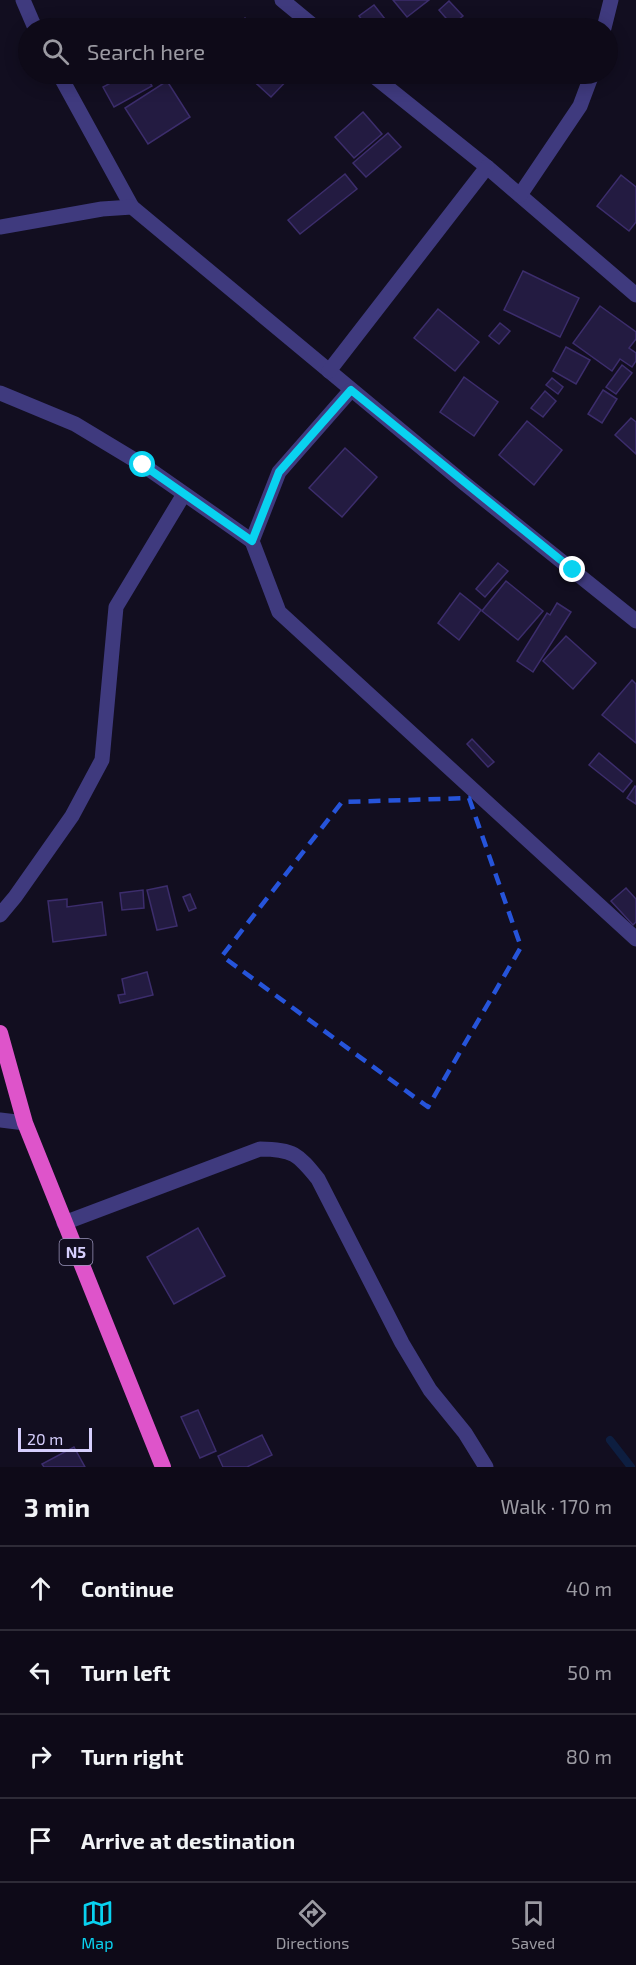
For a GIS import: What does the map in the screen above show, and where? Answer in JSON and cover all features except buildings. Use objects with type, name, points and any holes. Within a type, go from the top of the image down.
[{"type":"highway","name":"N5","points":[[0,1033],[25,1123],[163,1467]]},
{"type":"street","points":[[23,0],[31,18]]},
{"type":"street","points":[[282,0],[304,18]]},
{"type":"street","points":[[606,18],[611,0]]},
{"type":"street","points":[[64,84],[132,207],[351,390],[636,621]]},
{"type":"street","points":[[383,84],[487,167],[636,295]]},
{"type":"street","points":[[520,195],[580,106],[588,84]]},
{"type":"street","points":[[329,371],[487,167]]},
{"type":"street","points":[[0,227],[102,209],[132,207]]},
{"type":"street","points":[[252,541],[279,472],[351,390]]},
{"type":"street","points":[[0,393],[75,424],[143,465],[252,541],[279,612],[636,939]]},
{"type":"street","points":[[0,915],[72,816],[102,760],[116,607],[184,494]]},
{"type":"street","points":[[0,1120],[25,1123]]},
{"type":"street","points":[[64,1223],[260,1149],[283,1149],[303,1161],[318,1179],[402,1343],[430,1390],[465,1433],[486,1467]]},
{"type":"highlighted area","points":[[469,798],[521,947],[428,1107],[222,956],[342,802]]},
{"type":"waterway","points":[[610,1440],[631,1467]]},
{"type":"route","points":[[143,465],[252,541],[279,472],[351,390],[573,570]]}]
